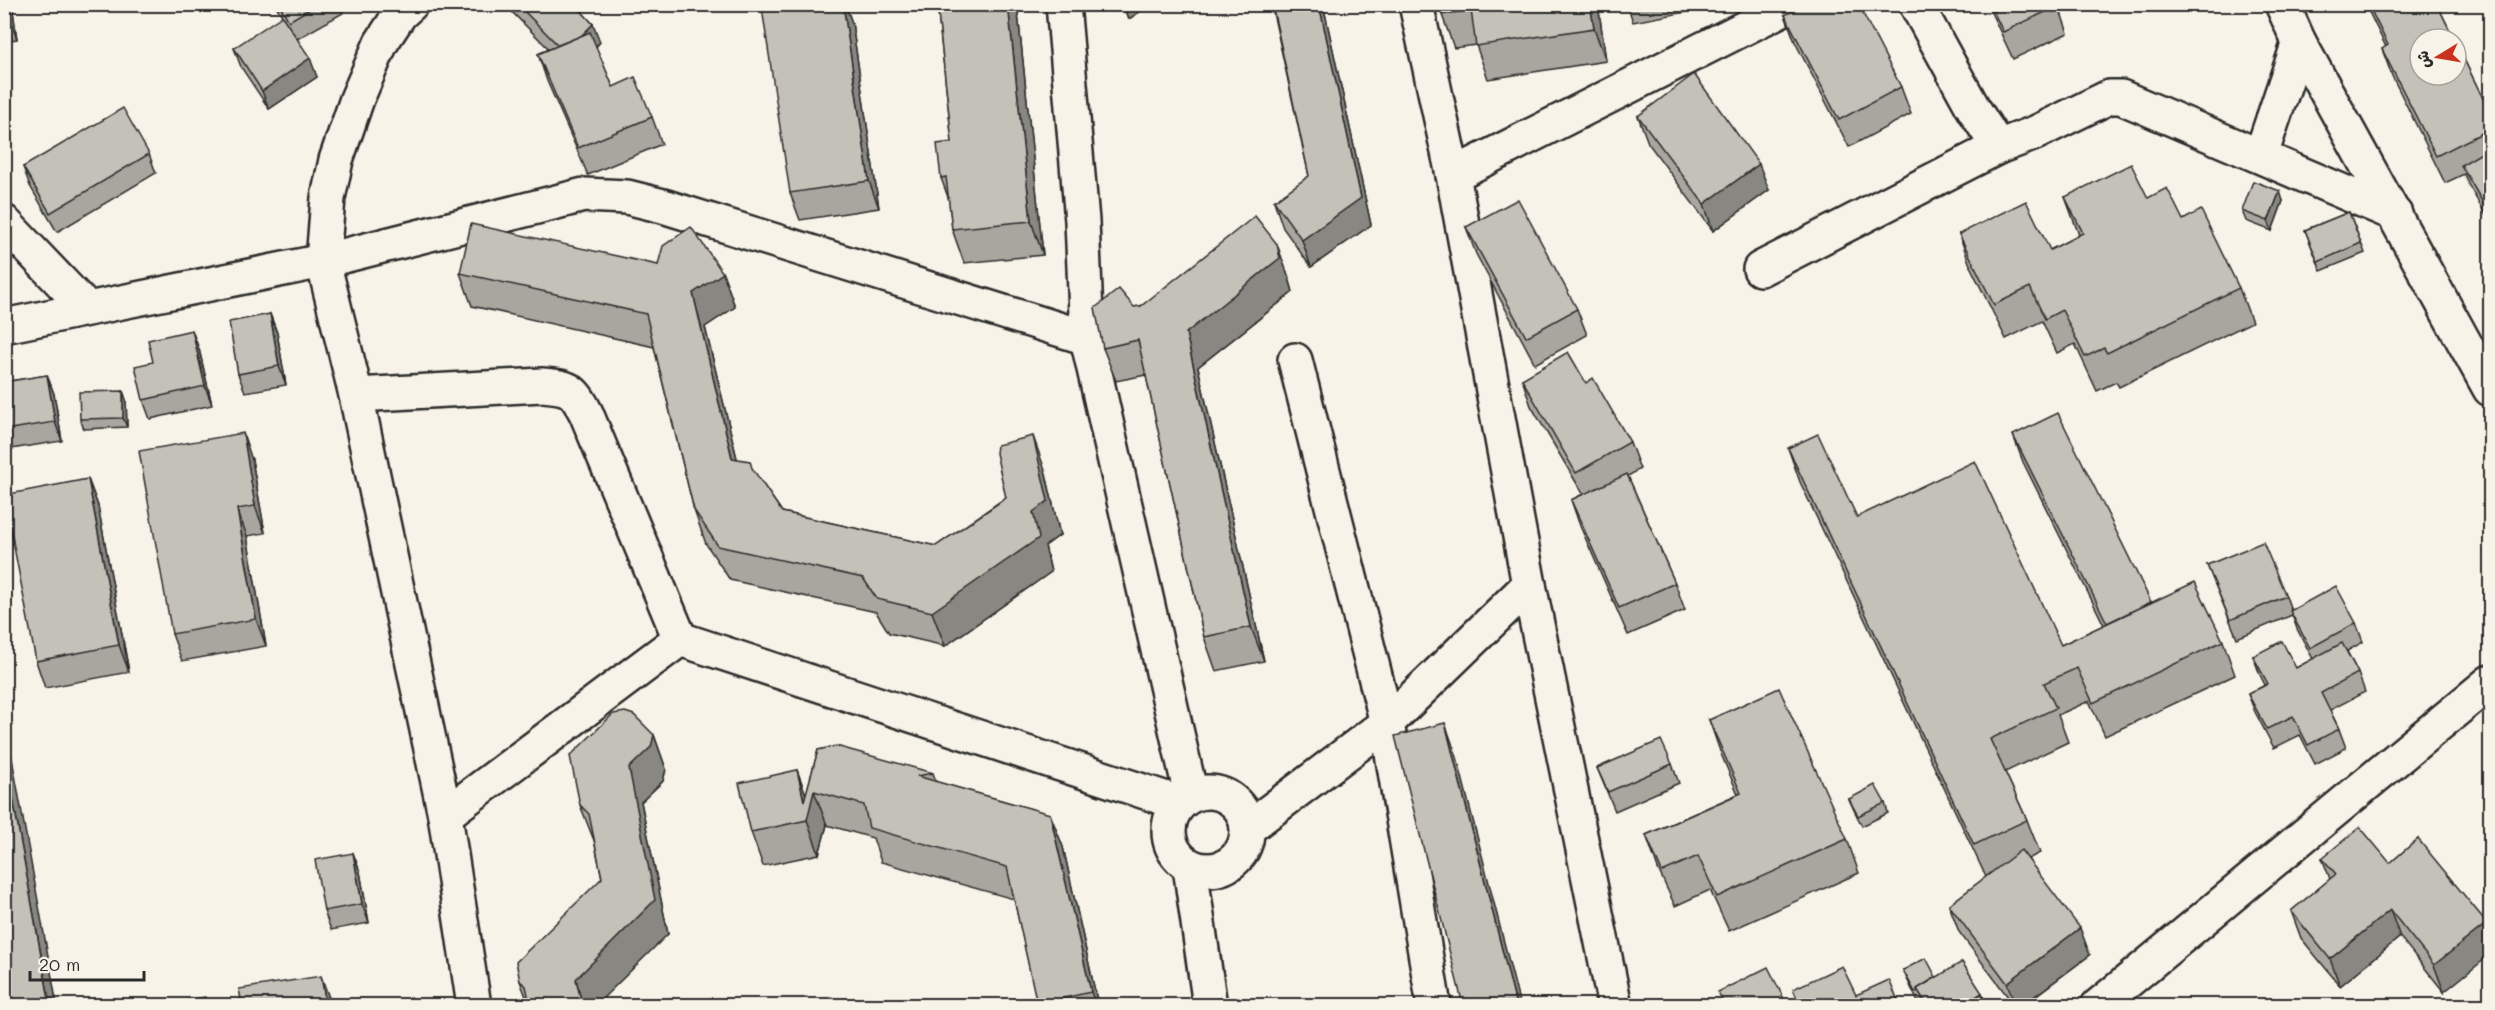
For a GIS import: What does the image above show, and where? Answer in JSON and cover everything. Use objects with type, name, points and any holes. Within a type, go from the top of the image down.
[{"type":"street","points":[[411,4],[400,14],[381,43],[336,160],[328,198],[323,261],[356,395],[445,815],[474,1005]]},
{"type":"street","points":[[1063,4],[1082,221],[1087,338],[1185,799]]},
{"type":"street","points":[[1416,4],[1453,175],[1529,585],[1615,1005]]},
{"type":"street","points":[[1453,175],[1792,4]]},
{"type":"street","points":[[1916,4],[1972,106],[1998,147]]},
{"type":"street","points":[[2282,4],[2299,42],[2490,389]]},
{"type":"street","points":[[2261,155],[2299,42]]},
{"type":"street","points":[[1760,269],[1998,147],[2035,133],[2109,97],[2121,97],[2395,214]]},
{"type":"street","points":[[4,326],[323,261],[584,195],[627,196],[722,223],[1087,338]]},
{"type":"street","points":[[4,222],[86,308]]},
{"type":"street","points":[[1295,360],[1387,723],[1434,1005]]},
{"type":"street","points":[[356,395],[542,384],[566,387],[576,395],[586,412],[680,639],[1185,799]]},
{"type":"street","points":[[1248,828],[1387,723],[1529,585]]},
{"type":"street","points":[[445,815],[680,639]]},
{"type":"street","points":[[2098,1005],[2490,682]]},
{"type":"street","points":[[1210,790],[1228,796],[1242,810],[1248,828],[1245,845],[1237,859],[1222,868],[1206,871],[1190,867],[1176,855],[1168,838],[1169,819],[1185,799],[1210,790]]},
{"type":"street","points":[[1190,867],[1210,1005]]},
{"type":"building","points":[[4,4],[8,4],[10,20],[4,21]]},
{"type":"building","points":[[279,4],[318,4],[289,21]]},
{"type":"building","points":[[517,4],[575,4],[593,24],[581,36],[558,45]]},
{"type":"building","points":[[787,4],[843,4],[869,181],[790,193],[762,8]]},
{"type":"building","points":[[937,4],[1008,4],[1031,221],[952,229],[946,177],[941,178],[937,144],[952,142]]},
{"type":"building","points":[[1272,4],[1319,4],[1361,198],[1302,240],[1274,201],[1309,176]]},
{"type":"building","points":[[1440,4],[1590,4],[1594,28],[1476,46],[1471,10],[1442,15]]},
{"type":"building","points":[[1805,4],[1858,4],[1901,87],[1839,120],[1785,15]]},
{"type":"building","points":[[1990,4],[2058,4],[2058,6],[2003,32]]},
{"type":"building","points":[[2368,4],[2437,4],[2448,27],[2408,27],[2408,87],[2468,87],[2468,68],[2490,113],[2490,129],[2436,156],[2382,49],[2388,45]]},
{"type":"building","points":[[282,16],[310,58],[262,91],[234,48]]},
{"type":"building","points":[[590,32],[613,87],[635,77],[652,117],[578,148],[538,54]]},
{"type":"building","points":[[1694,74],[1759,164],[1704,204],[1638,116]]},
{"type":"building","points":[[123,108],[149,154],[50,213],[23,167]]},
{"type":"building","points":[[2490,148],[2490,215],[2461,165]]},
{"type":"building","points":[[2131,164],[2148,198],[2167,188],[2183,220],[2201,210],[2239,288],[2107,353],[2104,348],[2085,357],[2062,310],[2045,319],[2030,287],[1994,305],[1959,234],[2026,201],[2050,250],[2083,233],[2065,197]]},
{"type":"building","points":[[2253,181],[2280,191],[2268,221],[2242,211]]},
{"type":"building","points":[[1518,199],[1577,309],[1526,337],[1466,227]]},
{"type":"building","points":[[2349,212],[2361,243],[2318,262],[2305,230]]},
{"type":"building","points":[[1255,216],[1277,244],[1280,258],[1186,333],[1251,627],[1204,637],[1138,340],[1103,348],[1095,308],[1119,289],[1134,307],[1141,306]]},
{"type":"building","points":[[471,224],[658,265],[663,246],[691,227],[723,273],[693,293],[732,458],[750,461],[752,468],[782,512],[936,546],[1006,498],[996,453],[997,445],[1033,436],[1048,501],[1033,512],[1039,538],[932,612],[877,599],[863,578],[718,546],[694,510],[646,314],[460,273]]},
{"type":"building","points":[[270,314],[279,366],[238,374],[229,322]]},
{"type":"building","points":[[192,330],[205,386],[143,400],[135,366],[153,362],[148,340]]},
{"type":"building","points":[[1568,352],[1586,383],[1593,378],[1630,442],[1576,473],[1522,379]]},
{"type":"building","points":[[47,375],[55,422],[4,430],[4,382]]},
{"type":"building","points":[[123,391],[123,418],[80,419],[79,392]]},
{"type":"building","points":[[2058,413],[2151,602],[2107,623],[2013,435]]},
{"type":"building","points":[[243,433],[255,506],[237,509],[256,619],[172,634],[139,451]]},
{"type":"building","points":[[1818,434],[1857,517],[1975,461],[2061,645],[2195,582],[2223,641],[2093,703],[2077,668],[2044,683],[2056,708],[1990,739],[2027,820],[1974,845],[1788,448]]},
{"type":"building","points":[[1627,474],[1675,583],[1619,608],[1571,500]]},
{"type":"building","points":[[88,479],[119,645],[36,661],[4,495]]},
{"type":"building","points":[[2263,542],[2286,596],[2230,620],[2207,565]]},
{"type":"building","points":[[2336,586],[2356,623],[2310,648],[2290,611]]},
{"type":"building","points":[[2282,641],[2296,668],[2342,643],[2358,673],[2321,693],[2339,729],[2308,745],[2293,716],[2267,729],[2248,694],[2268,684],[2253,656]]},
{"type":"building","points":[[1779,688],[1847,839],[1717,897],[1698,856],[1662,872],[1646,835],[1741,793],[1709,720]]},
{"type":"building","points":[[625,712],[634,715],[654,735],[651,747],[629,768],[655,900],[576,979],[582,1005],[530,1005],[526,986],[520,981],[516,962],[602,878],[589,814],[580,805],[570,756],[613,714]]},
{"type":"building","points":[[1445,723],[1516,1005],[1463,1005],[1395,736]]},
{"type":"building","points":[[1661,740],[1672,764],[1608,792],[1597,768]]},
{"type":"building","points":[[836,746],[933,773],[917,776],[1050,814],[1091,992],[1037,1004],[1007,867],[869,828],[864,805],[814,791],[807,820],[751,832],[739,783],[797,770],[804,801],[818,750]]},
{"type":"building","points":[[4,749],[50,1005],[4,1005]]},
{"type":"building","points":[[1875,785],[1885,803],[1858,816],[1849,799]]},
{"type":"building","points":[[2360,827],[2390,863],[2418,839],[2487,923],[2434,965],[2390,910],[2330,959],[2291,911],[2336,874],[2322,858]]},
{"type":"building","points":[[2021,850],[2080,928],[2007,983],[1949,905]]},
{"type":"building","points":[[353,853],[362,904],[324,911],[315,860]]},
{"type":"building","points":[[1926,958],[1936,977],[1915,992],[1903,970]]},
{"type":"building","points":[[1962,962],[1982,993],[1962,1005],[1927,1005],[1917,989]]},
{"type":"building","points":[[1842,966],[1856,995],[1889,980],[1900,1005],[1800,1005],[1793,989]]},
{"type":"building","points":[[1768,967],[1787,1005],[1725,1005],[1718,992]]},
{"type":"building","points":[[321,976],[326,1005],[242,1005],[239,989]]},
{"type":"building","points":[[205,997],[206,1005],[157,1005]]}]
